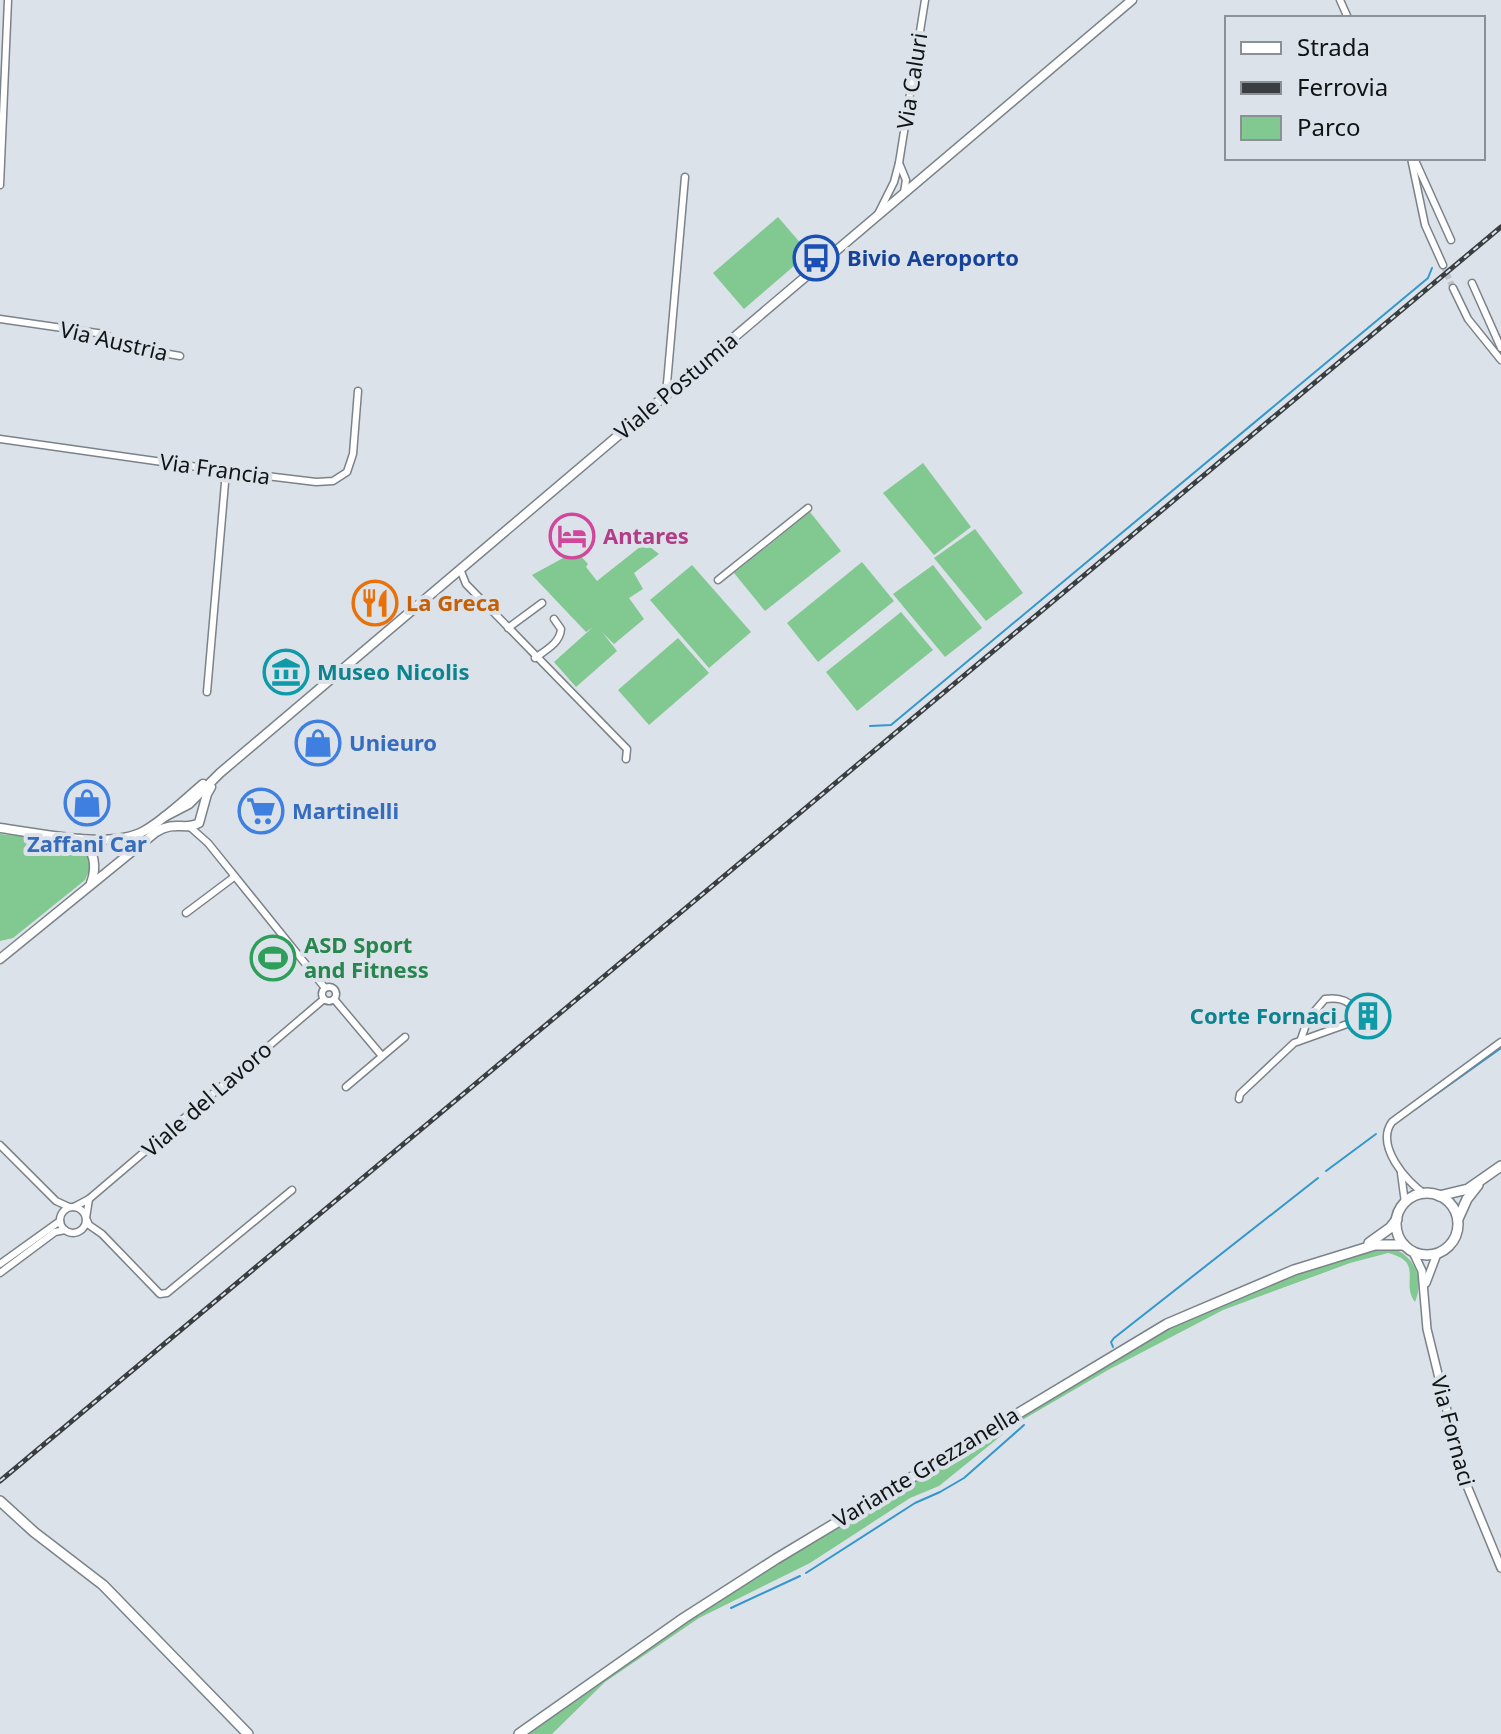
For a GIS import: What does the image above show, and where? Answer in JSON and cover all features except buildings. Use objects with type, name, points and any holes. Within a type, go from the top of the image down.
[{"type":"main road","name":"Viale Postumia","points":[[164,817],[185,808],[220,773],[1132,0]]},
{"type":"main road","name":"Viale Postumia","points":[[202,816],[207,794],[220,773]]},
{"type":"main road","name":"Viale Postumia","points":[[164,817],[208,779],[220,773]]},
{"type":"main road","points":[[0,959],[156,832],[170,825],[187,826],[196,826],[202,816],[196,805],[185,808],[181,820],[187,826]]},
{"type":"main road","points":[[0,828],[98,840],[129,838],[164,817]]},
{"type":"main road","points":[[76,837],[88,846],[94,858],[94,871],[88,887]]},
{"type":"main road","points":[[0,946],[19,943]]},
{"type":"main road","points":[[1405,1203],[1425,1194],[1439,1196],[1458,1193],[1501,1166]]},
{"type":"main road","points":[[1437,1254],[1453,1242],[1467,1199],[1483,1180]]},
{"type":"main road","points":[[1439,1196],[1450,1204],[1458,1219]]},
{"type":"main road","name":"Variante Grezzanella","points":[[519,1734],[684,1618],[776,1559],[1167,1324],[1294,1270],[1376,1240],[1397,1219],[1405,1203]]},
{"type":"main road","points":[[1397,1219],[1398,1235],[1409,1248]]},
{"type":"main road","name":"Variante Grezzanella","points":[[1359,1248],[1375,1245],[1409,1248],[1427,1255],[1437,1254]]},
{"type":"main road","points":[[0,1501],[34,1532],[103,1585],[248,1734]]},
{"type":"street","points":[[0,185],[8,0]]},
{"type":"street","name":"Via Caluri","points":[[877,216],[894,182],[899,163],[925,0]]},
{"type":"street","points":[[1412,160],[1425,225],[1443,265]]},
{"type":"street","points":[[1413,160],[1451,240]]},
{"type":"street","points":[[899,163],[904,171],[915,177],[928,172]]},
{"type":"street","points":[[904,171],[904,192]]},
{"type":"street","points":[[666,395],[685,177]]},
{"type":"street","points":[[894,182],[904,192]]},
{"type":"street","points":[[1472,283],[1501,348]]},
{"type":"street","points":[[1453,288],[1468,319],[1501,360]]},
{"type":"street","name":"Via Austria","points":[[0,319],[104,334],[129,347],[180,356]]},
{"type":"street","name":"Via Francia","points":[[0,439],[226,471],[316,482],[333,481],[347,472],[353,454],[358,391]]},
{"type":"street","points":[[207,692],[226,471]]},
{"type":"street","points":[[718,580],[808,508]]},
{"type":"street","points":[[460,569],[466,584],[627,749],[626,759]]},
{"type":"street","points":[[508,628],[542,603]]},
{"type":"street","points":[[535,658],[561,635],[561,629],[554,619]]},
{"type":"street","points":[[202,816],[208,843]]},
{"type":"street","points":[[187,826],[208,843],[325,988]]},
{"type":"street","points":[[186,913],[234,877]]},
{"type":"street","points":[[325,988],[322,993],[324,999],[334,999]]},
{"type":"street","points":[[325,988],[335,990],[334,999],[382,1056]]},
{"type":"street","name":"Viale del Lavoro","points":[[71,1207],[89,1199],[324,999]]},
{"type":"street","points":[[1239,1099],[1240,1094],[1301,1039],[1350,1023],[1356,1016],[1355,1009],[1347,1001],[1325,999],[1308,1019],[1301,1039]]},
{"type":"street","points":[[346,1087],[405,1037]]},
{"type":"street","points":[[1405,1203],[1401,1173],[1387,1139],[1387,1128],[1501,1042]]},
{"type":"street","points":[[0,1145],[56,1201],[81,1210],[89,1225],[160,1294],[167,1293],[292,1190]]},
{"type":"street","points":[[1401,1173],[1425,1194]]},
{"type":"street","points":[[81,1230],[89,1199]]},
{"type":"street","points":[[56,1201],[65,1230]]},
{"type":"street","points":[[0,1264],[71,1207]]},
{"type":"street","points":[[0,1273],[55,1232],[96,1229]]},
{"type":"street","points":[[1409,1248],[1422,1271],[1424,1289]]},
{"type":"street","points":[[1424,1289],[1437,1254]]},
{"type":"street","name":"Via Fornaci","points":[[1424,1289],[1427,1329],[1463,1476],[1501,1568]]},
{"type":"green space","points":[[778,217],[809,253],[744,309],[713,273]]},
{"type":"green space","points":[[923,463],[971,527],[934,555],[883,493]]},
{"type":"green space","points":[[810,512],[841,551],[765,611],[734,573]]},
{"type":"green space","points":[[975,529],[1023,593],[986,621],[934,558]]},
{"type":"green space","points":[[645,543],[659,554],[634,573],[643,589],[629,598],[644,619],[614,644],[602,632],[617,651],[576,687],[554,662],[593,627],[586,632],[532,575],[576,551],[597,581]]},
{"type":"green space","points":[[862,562],[894,601],[818,662],[787,623]]},
{"type":"green space","points":[[692,565],[751,632],[709,668],[650,600]]},
{"type":"green space","points":[[933,565],[982,628],[945,657],[893,594]]},
{"type":"green space","points":[[901,612],[933,650],[857,711],[826,672]]},
{"type":"green space","points":[[678,638],[709,673],[649,725],[618,690]]},
{"type":"green space","points":[[0,834],[75,842],[85,848],[91,867],[85,880],[13,938],[0,941]]},
{"type":"green space","points":[[1390,1247],[1405,1256],[1415,1268],[1419,1284],[1415,1302],[1411,1295],[1409,1267],[1399,1257],[1388,1253],[1350,1263],[1223,1310],[1108,1370],[1017,1423],[939,1486],[910,1498],[810,1563],[699,1618],[605,1682],[552,1734],[525,1734],[750,1581],[1138,1345],[1261,1288],[1325,1265]]},
{"type":"waterway","points":[[870,726],[891,725],[1428,278],[1432,268]]},
{"type":"waterway","points":[[1414,1110],[1501,1048]]},
{"type":"waterway","points":[[1326,1171],[1376,1134]]},
{"type":"waterway","points":[[1113,1347],[1111,1342],[1114,1338],[1318,1178]]},
{"type":"waterway","points":[[806,1573],[915,1503],[964,1478],[1024,1425]]},
{"type":"waterway","points":[[731,1608],[800,1576]]},
{"type":"tunnel","points":[[1443,265],[1453,288]]},
{"type":"railway","points":[[0,1481],[1501,227]]},
{"type":"place","name":"Bivio Aeroporto","points":[[816,258]]},
{"type":"place","name":"Antares","points":[[572,536]]},
{"type":"place","name":"La Greca","points":[[375,603]]},
{"type":"place","name":"Museo Nicolis","points":[[286,672]]},
{"type":"place","name":"Unieuro","points":[[318,743]]},
{"type":"place","name":"Zaffani Car","points":[[87,803]]},
{"type":"place","name":"Martinelli","points":[[261,811]]},
{"type":"place","name":"ASD Sport and Fitness","points":[[273,958]]},
{"type":"place","name":"Corte Fornaci","points":[[1368,1016]]}]
